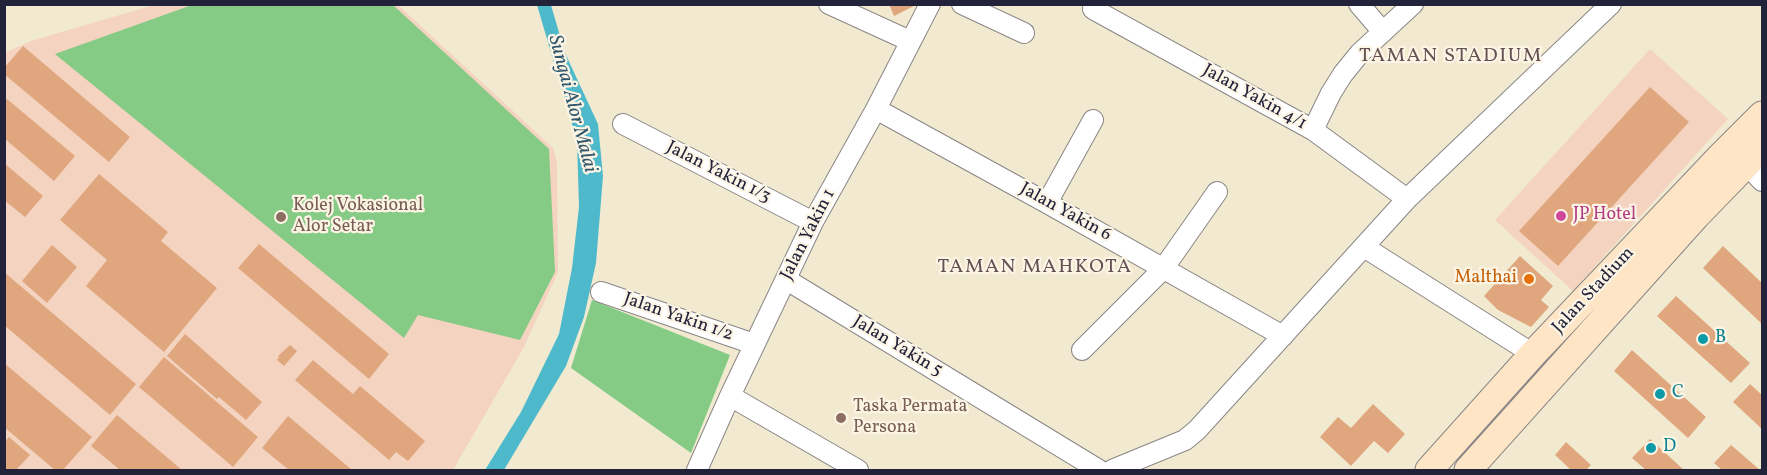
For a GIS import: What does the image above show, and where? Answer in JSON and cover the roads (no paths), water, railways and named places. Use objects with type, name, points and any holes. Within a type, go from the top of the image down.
[{"type":"main road","name":"Jalan Stadium","points":[[1429,471],[1533,354],[1762,115]]},
{"type":"main road","name":"Jalan Stadium","points":[[1468,471],[1696,216],[1757,165]]},
{"type":"street","points":[[829,4],[910,41]]},
{"type":"street","name":"Jalan Yakin 1","points":[[697,471],[754,344],[787,280],[813,222],[876,109],[930,4]]},
{"type":"street","points":[[962,4],[1024,33]]},
{"type":"street","points":[[1359,4],[1383,32]]},
{"type":"street","points":[[1313,130],[1343,74],[1360,53],[1413,4]]},
{"type":"street","points":[[1112,471],[1185,440],[1197,430],[1407,199],[1611,4]]},
{"type":"street","name":"Jalan Yakin 4/1","points":[[1093,9],[1313,130],[1407,199]]},
{"type":"street","name":"Jalan Yakin 6","points":[[876,109],[1283,336]]},
{"type":"street","points":[[1047,203],[1093,120]]},
{"type":"street","name":"Jalan Yakin 1/3","points":[[623,124],[813,222]]},
{"type":"street","points":[[1082,350],[1163,269],[1217,192]]},
{"type":"street","points":[[1364,246],[1533,354]]},
{"type":"street","name":"Jalan Yakin 5","points":[[787,280],[1100,471]]},
{"type":"street","name":"Jalan Yakin 1/2","points":[[602,292],[754,344]]},
{"type":"street","points":[[730,396],[858,471]]},
{"type":"water","name":"Sungai Alor Malai","points":[[537,5],[551,5],[565,53],[598,124],[603,176],[596,263],[584,317],[566,366],[504,470],[485,470],[521,412],[559,334],[572,268],[579,207],[577,141]]},
{"type":"place","name":"JP Hotel","points":[[1561,216]]},
{"type":"place","name":"Kolej Vokasional Alor Setar","points":[[281,217]]},
{"type":"place","name":"Malthai","points":[[1529,279]]},
{"type":"place","name":"B","points":[[1703,339]]},
{"type":"place","name":"C","points":[[1660,394]]},
{"type":"place","name":"Taska Permata Persona","points":[[841,418]]},
{"type":"place","name":"D","points":[[1651,448]]},
{"type":"district","name":"TAMAN STADIUM","points":[[1451,57]]},
{"type":"district","name":"TAMAN MAHKOTA","points":[[1035,268]]}]
